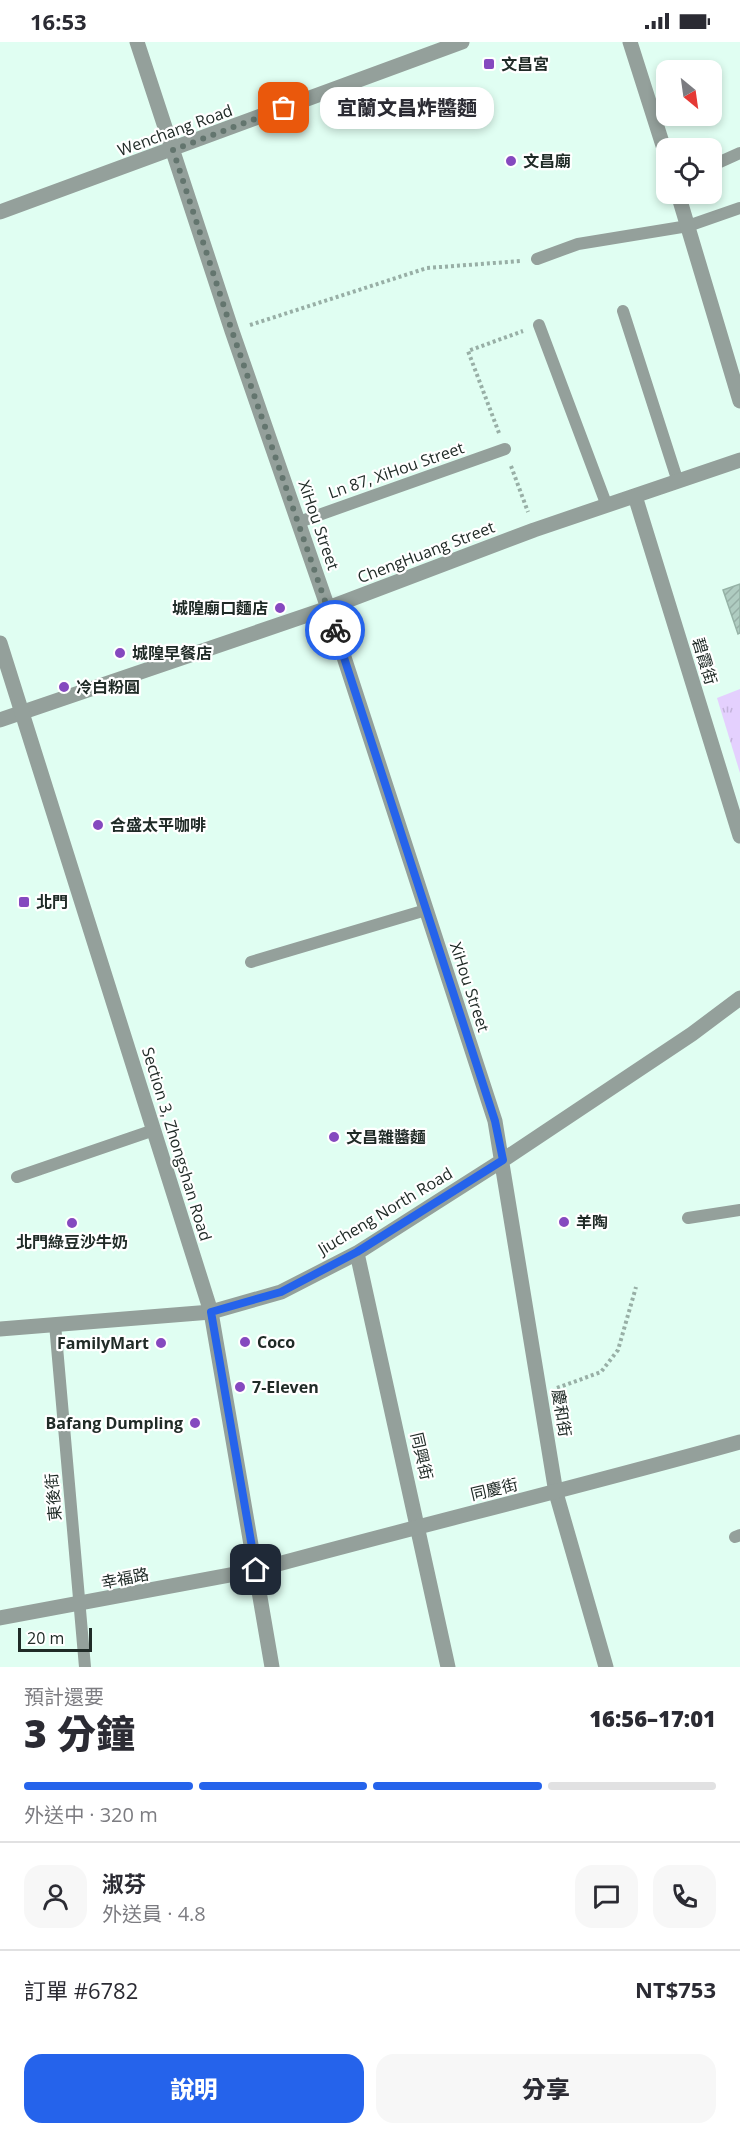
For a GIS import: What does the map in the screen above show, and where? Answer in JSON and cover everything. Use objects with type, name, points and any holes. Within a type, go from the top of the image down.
[{"type":"street","name":"XiHou Street","points":[[137,42],[232,331],[328,608],[495,1121],[503,1160]]},
{"type":"street","name":"Wenchang Road","points":[[0,212],[462,42]]},
{"type":"street","points":[[630,42],[661,138]]},
{"type":"street","points":[[681,204],[740,401]]},
{"type":"street","name":"ChengHuang Street","points":[[0,720],[328,608],[534,530],[740,460]]},
{"type":"street","name":"碧霞街","points":[[635,496],[740,836]]},
{"type":"street","name":"Section 3, Zhongshan Road","points":[[0,643],[211,1312],[272,1667]]},
{"type":"street","name":"Jiucheng North Road","points":[[0,1329],[211,1312],[281,1292],[357,1252],[503,1160],[692,1034],[740,998]]},
{"type":"street","name":"慶和街","points":[[503,1160],[556,1493],[606,1667]]},
{"type":"street","name":"同興街","points":[[357,1252],[419,1526],[448,1667]]},
{"type":"street","name":"同慶街","points":[[256,1570],[419,1526],[556,1493],[740,1442]]},
{"type":"street","name":"幸福路","points":[[0,1618],[256,1570]]},
{"type":"lane","points":[[722,161],[740,153]]},
{"type":"lane","points":[[537,259],[578,244],[688,226],[740,208]]},
{"type":"lane","points":[[623,311],[678,482]]},
{"type":"lane","points":[[539,325],[608,506]]},
{"type":"lane","name":"Ln 87, XiHou Street","points":[[299,522],[504,449]]},
{"type":"lane","points":[[251,962],[426,910]]},
{"type":"lane","points":[[18,1177],[154,1130]]},
{"type":"lane","points":[[688,1218],[740,1210]]},
{"type":"lane","name":"東後街","points":[[55,1324],[85,1667]]},
{"type":"path","points":[[232,331],[427,268],[537,259]]},
{"type":"path","points":[[534,530],[468,351],[539,325]]},
{"type":"path","points":[[540,1392],[601,1372],[618,1350],[636,1287]]},
{"type":"green space","points":[[740,689],[740,773],[717,698]]},
{"type":"building","points":[[740,584],[740,633],[738,634],[723,590]]},
{"type":"way so far","points":[[284,108],[173,150],[232,331],[335,630]]},
{"type":"place","name":"文昌宮","points":[[489,64]]},
{"type":"place","name":"宜蘭文昌炸醬麵","points":[[284,108]]},
{"type":"place","name":"文昌廟","points":[[511,161]]},
{"type":"place","name":"城隍廟口麵店","points":[[280,608]]},
{"type":"place","name":"城隍早餐店","points":[[120,653]]},
{"type":"place","name":"冷白粉圓","points":[[64,687]]},
{"type":"place","name":"合盛太平咖啡","points":[[98,825]]},
{"type":"place","name":"北門","points":[[24,902]]},
{"type":"place","name":"文昌雜醬麵","points":[[334,1137]]},
{"type":"place","name":"羊陶","points":[[564,1222]]},
{"type":"place","name":"北門綠豆沙牛奶","points":[[72,1223]]},
{"type":"place","name":"Coco","points":[[245,1342]]},
{"type":"place","name":"FamilyMart","points":[[161,1343]]},
{"type":"place","name":"7-Eleven","points":[[240,1387]]},
{"type":"place","name":"Bafang Dumpling","points":[[195,1423]]},
{"type":"route","points":[[256,1570],[211,1312],[281,1292],[357,1252],[503,1160],[495,1121],[335,630]]}]
